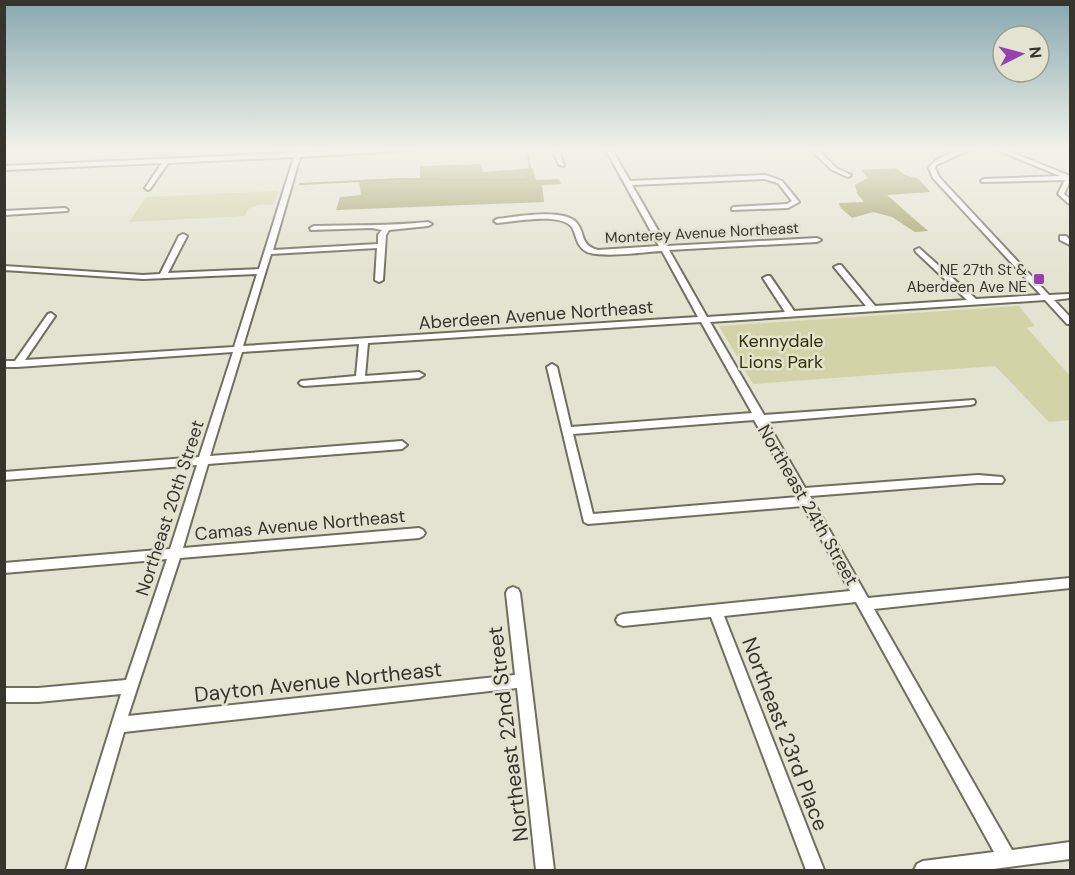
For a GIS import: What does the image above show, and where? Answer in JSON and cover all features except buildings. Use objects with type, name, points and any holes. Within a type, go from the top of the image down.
[{"type":"street","name":"Northeast 20th Street","points":[[75,870],[118,725],[175,553],[287,191]]},
{"type":"street","name":"Northeast 24th Street","points":[[633,191],[862,600],[1000,864]]},
{"type":"street","points":[[734,208],[794,203],[795,200],[787,191]]},
{"type":"street","points":[[948,191],[1071,322]]},
{"type":"street","points":[[1063,191],[1061,194],[1071,202]]},
{"type":"street","points":[[4,213],[65,210]]},
{"type":"street","name":"Monterey Avenue Northeast","points":[[497,220],[552,218],[567,220],[574,226],[581,244],[588,250],[817,240]]},
{"type":"street","points":[[379,280],[382,232],[395,225],[428,224]]},
{"type":"street","points":[[314,228],[372,226],[387,228]]},
{"type":"street","points":[[162,277],[183,236]]},
{"type":"street","points":[[1063,238],[1071,243]]},
{"type":"street","points":[[268,252],[381,246]]},
{"type":"street","points":[[919,250],[975,303]]},
{"type":"street","points":[[838,267],[873,309]]},
{"type":"street","points":[[4,268],[162,277],[262,271]]},
{"type":"street","points":[[767,278],[792,315]]},
{"type":"street","name":"Aberdeen Avenue Northeast","points":[[4,364],[237,351],[1071,296]]},
{"type":"street","points":[[17,364],[51,316]]},
{"type":"street","points":[[360,379],[364,342]]},
{"type":"street","points":[[552,367],[588,519],[978,479],[998,480]]},
{"type":"street","points":[[303,383],[419,375]]},
{"type":"street","points":[[567,431],[970,402]]},
{"type":"street","points":[[4,476],[402,445]]},
{"type":"street","name":"Camas Avenue Northeast","points":[[4,568],[419,533]]},
{"type":"street","points":[[622,620],[1071,583]]},
{"type":"street","name":"Northeast 22nd Street","points":[[513,593],[545,870]]},
{"type":"street","name":"Northeast 23rd Place","points":[[716,612],[815,870]]},
{"type":"street","name":"Dayton Avenue Northeast","points":[[118,725],[523,681]]},
{"type":"street","points":[[4,695],[38,695],[131,686]]},
{"type":"street","points":[[923,870],[1000,864],[1071,851]]},
{"type":"green space","points":[[278,191],[274,204],[258,205],[248,209],[245,216],[129,222],[146,197]]},
{"type":"green space","name":"Kennydale Lions Park","points":[[1019,306],[1035,326],[1027,328],[1070,376],[1070,420],[1049,422],[995,366],[753,384],[719,326]]},
{"type":"shaded area","points":[[360,191],[543,191],[544,202],[336,210],[340,197],[361,195]]},
{"type":"shaded area","points":[[856,191],[929,191],[887,195],[928,231],[915,232],[892,217],[873,212],[852,218],[840,207],[839,203],[864,202]]},
{"type":"place","name":"NE 27th St & Aberdeen Ave NE","points":[[1039,279]]}]
